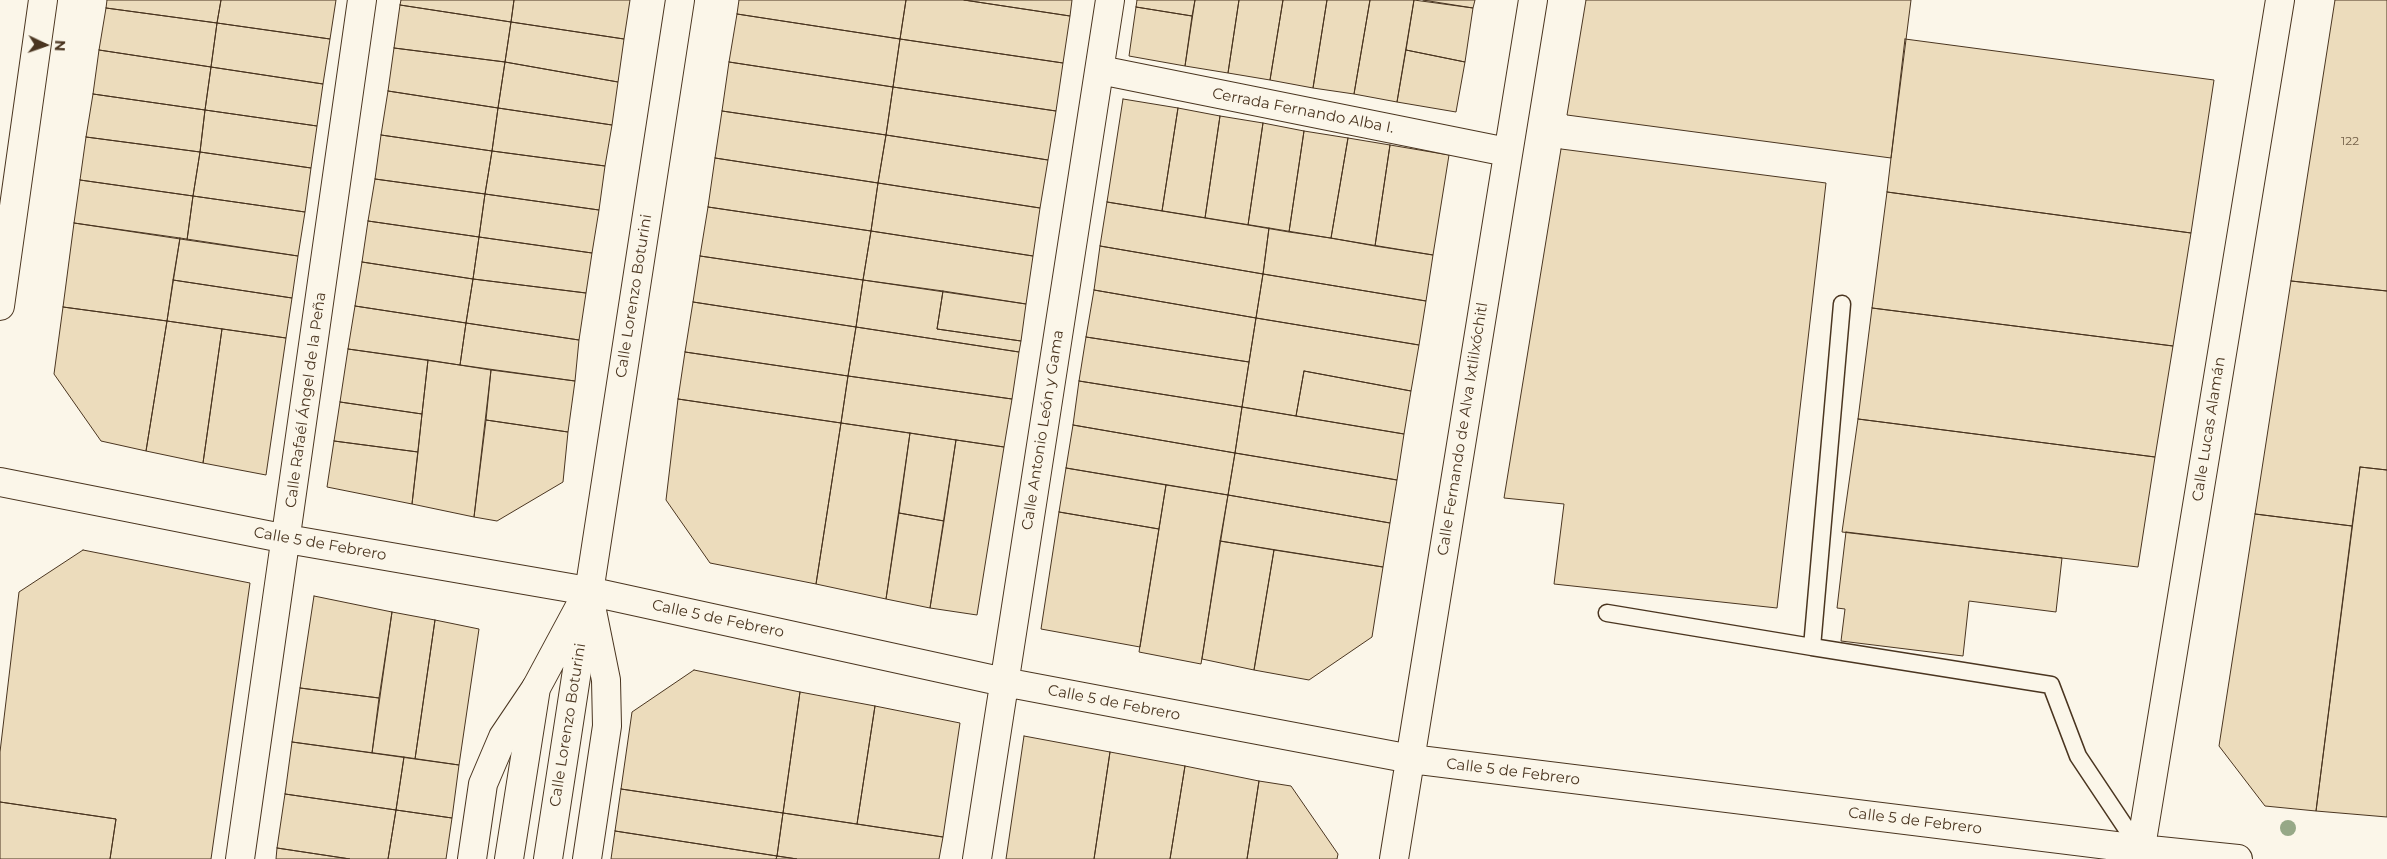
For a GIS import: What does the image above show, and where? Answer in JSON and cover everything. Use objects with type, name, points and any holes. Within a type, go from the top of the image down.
[{"type":"street","points":[[0,306],[43,0]]},
{"type":"street","name":"Calle Rafaél Ángel de la Peña","points":[[240,859],[287,539],[362,0]]},
{"type":"street","name":"Calle Lorenzo Boturini","points":[[548,859],[680,0]]},
{"type":"street","name":"Calle Antonio León y Gama","points":[[976,859],[1110,0]]},
{"type":"street","name":"Calle Fernando de Alva Ixtlilxóchitl","points":[[1394,859],[1533,0]]},
{"type":"street","name":"Calle Lucas Alamán","points":[[2140,854],[2280,0]]},
{"type":"street","name":"Cerrada Fernando Alba I.","points":[[1100,70],[1507,152]]},
{"type":"street","name":"Calle 5 de Febrero","points":[[0,482],[287,539],[588,591],[1004,682],[1410,759],[2140,854],[2238,859]]},
{"type":"street","name":"Calle Lorenzo Boturini","points":[[472,859],[483,784],[503,738],[536,688],[588,591]]},
{"type":"street","name":"Calle Lorenzo Boturini","points":[[588,591],[606,680],[607,726],[588,859]]},
{"type":"street","name":"Calle Lorenzo Boturini","points":[[509,859],[536,688]]},
{"type":"lane","points":[[1812,647],[1842,304]]},
{"type":"lane","points":[[1607,613],[2051,685],[2078,756],[2140,854]]},
{"type":"building","points":[[107,0],[221,0],[217,23],[106,8]]},
{"type":"building","points":[[221,0],[336,0],[330,39],[217,23]]},
{"type":"building","points":[[401,0],[514,0],[511,22],[400,5]]},
{"type":"building","points":[[514,0],[630,0],[624,39],[511,22]]},
{"type":"building","points":[[739,0],[906,0],[900,39],[737,14]]},
{"type":"building","points":[[906,0],[964,0],[1070,16],[1063,63],[900,39]]},
{"type":"building","points":[[964,0],[1072,0],[1070,16]]},
{"type":"building","points":[[1137,0],[1195,0],[1192,16],[1136,7]]},
{"type":"building","points":[[1195,0],[1239,0],[1228,73],[1185,66]]},
{"type":"building","points":[[1239,0],[1283,0],[1270,80],[1228,73]]},
{"type":"building","points":[[1283,0],[1327,0],[1313,88],[1270,80]]},
{"type":"building","points":[[1327,0],[1370,0],[1354,94],[1313,88]]},
{"type":"building","points":[[1370,0],[1414,0],[1397,102],[1354,94]]},
{"type":"building","points":[[1414,0],[1473,8],[1465,62],[1406,50]]},
{"type":"building","points":[[1423,0],[1475,0],[1473,8]]},
{"type":"building","points":[[1586,0],[1911,0],[1891,158],[1567,115]]},
{"type":"building","points":[[2335,0],[2387,0],[2387,291],[2291,281]]},
{"type":"building","points":[[400,5],[511,22],[505,62],[394,48]]},
{"type":"building","points":[[1136,7],[1192,16],[1185,66],[1129,56]]},
{"type":"building","points":[[106,8],[217,23],[211,67],[99,50]]},
{"type":"building","points":[[737,14],[900,39],[893,87],[729,62]]},
{"type":"building","points":[[511,22],[624,39],[618,82],[505,62]]},
{"type":"building","points":[[217,23],[330,39],[323,84],[211,67]]},
{"type":"building","points":[[900,39],[1063,63],[1056,111],[893,87]]},
{"type":"building","points":[[1905,39],[2214,80],[2191,233],[1887,192]]},
{"type":"building","points":[[394,48],[505,62],[498,108],[388,91]]},
{"type":"building","points":[[99,50],[211,67],[205,110],[93,94]]},
{"type":"building","points":[[1406,50],[1465,62],[1456,112],[1397,102]]},
{"type":"building","points":[[505,62],[618,82],[612,125],[498,108]]},
{"type":"building","points":[[729,62],[893,87],[886,135],[722,111]]},
{"type":"building","points":[[211,67],[323,84],[317,126],[205,110]]},
{"type":"building","points":[[893,87],[1056,111],[1048,160],[886,135]]},
{"type":"building","points":[[388,91],[498,108],[492,151],[381,135]]},
{"type":"building","points":[[93,94],[205,110],[200,152],[86,137]]},
{"type":"building","points":[[1123,99],[1178,108],[1162,211],[1107,202]]},
{"type":"building","points":[[498,108],[612,125],[605,166],[492,151]]},
{"type":"building","points":[[1178,108],[1220,116],[1205,218],[1162,211]]},
{"type":"building","points":[[205,110],[317,126],[311,168],[200,152]]},
{"type":"building","points":[[722,111],[886,135],[878,183],[715,158]]},
{"type":"building","points":[[1220,116],[1263,123],[1248,225],[1205,218]]},
{"type":"building","points":[[1263,123],[1304,131],[1289,232],[1248,225]]},
{"type":"building","points":[[1304,131],[1348,138],[1331,238],[1289,232]]},
{"type":"building","points":[[381,135],[492,151],[485,194],[375,179]]},
{"type":"building","points":[[886,135],[1048,160],[1040,208],[878,183]]},
{"type":"building","points":[[86,137],[200,152],[193,196],[80,180]]},
{"type":"building","points":[[1348,138],[1390,145],[1375,246],[1331,238]]},
{"type":"building","points":[[1390,145],[1449,155],[1433,255],[1375,246]]},
{"type":"building","points":[[1561,149],[1826,183],[1777,608],[1554,584],[1564,504],[1504,498]]},
{"type":"building","points":[[492,151],[605,166],[599,210],[485,194]]},
{"type":"building","points":[[200,152],[311,168],[305,212],[193,196]]},
{"type":"building","points":[[715,158],[878,183],[871,231],[708,207]]},
{"type":"building","points":[[375,179],[485,194],[479,237],[368,221]]},
{"type":"building","points":[[80,180],[193,196],[187,240],[74,223]]},
{"type":"building","points":[[878,183],[1040,208],[1033,256],[871,231]]},
{"type":"building","points":[[1887,192],[2191,233],[2173,346],[1872,308]]},
{"type":"building","points":[[485,194],[599,210],[592,253],[479,237]]},
{"type":"building","points":[[193,196],[305,212],[298,256],[187,240]]},
{"type":"building","points":[[1107,202],[1269,228],[1263,274],[1100,246]]},
{"type":"building","points":[[708,207],[871,231],[863,280],[700,256]]},
{"type":"building","points":[[368,221],[479,237],[473,279],[362,262]]},
{"type":"building","points":[[74,223],[180,238],[167,321],[63,307]]},
{"type":"building","points":[[1269,228],[1433,255],[1426,301],[1263,274]]},
{"type":"building","points":[[871,231],[1033,256],[1026,304],[863,280]]},
{"type":"building","points":[[479,237],[592,253],[586,293],[473,279]]},
{"type":"building","points":[[180,238],[298,256],[292,298],[173,280]]},
{"type":"building","points":[[1100,246],[1263,274],[1256,318],[1094,290]]},
{"type":"building","points":[[700,256],[863,280],[856,327],[693,302]]},
{"type":"building","points":[[362,262],[473,279],[466,323],[355,306]]},
{"type":"building","points":[[1263,274],[1426,301],[1419,345],[1256,318]]},
{"type":"building","points":[[473,279],[586,293],[579,340],[466,323]]},
{"type":"building","points":[[173,280],[292,298],[286,338],[167,321]]},
{"type":"building","points":[[863,280],[943,291],[937,329],[1021,341],[1019,352],[856,327]]},
{"type":"building","points":[[2291,281],[2387,291],[2387,470],[2360,467],[2352,526],[2255,514]]},
{"type":"building","points":[[1094,290],[1256,318],[1249,362],[1086,337]]},
{"type":"building","points":[[943,291],[1026,304],[1021,341],[937,329]]},
{"type":"building","points":[[693,302],[856,327],[848,376],[685,352]]},
{"type":"building","points":[[355,306],[466,323],[460,365],[348,349]]},
{"type":"building","points":[[63,307],[167,321],[146,451],[101,441],[54,374]]},
{"type":"building","points":[[1872,308],[2173,346],[2155,457],[1858,419]]},
{"type":"building","points":[[1256,318],[1419,345],[1411,391],[1304,371],[1296,416],[1242,407]]},
{"type":"building","points":[[167,321],[222,329],[203,463],[146,451]]},
{"type":"building","points":[[466,323],[579,340],[575,381],[460,365]]},
{"type":"building","points":[[856,327],[1019,352],[1012,399],[848,376]]},
{"type":"building","points":[[222,329],[286,338],[266,475],[203,463]]},
{"type":"building","points":[[1086,337],[1249,362],[1242,407],[1079,381]]},
{"type":"building","points":[[348,349],[428,360],[422,414],[340,402]]},
{"type":"building","points":[[685,352],[848,376],[841,423],[678,399]]},
{"type":"building","points":[[428,360],[491,370],[474,517],[412,504]]},
{"type":"building","points":[[491,370],[575,381],[568,432],[486,420]]},
{"type":"building","points":[[1304,371],[1411,391],[1404,434],[1296,416]]},
{"type":"building","points":[[848,376],[1012,399],[1004,447],[841,423]]},
{"type":"building","points":[[1079,381],[1242,407],[1235,453],[1073,425]]},
{"type":"building","points":[[678,399],[841,423],[816,584],[710,563],[666,500]]},
{"type":"building","points":[[340,402],[422,414],[418,452],[334,441]]},
{"type":"building","points":[[1242,407],[1404,434],[1397,480],[1235,453]]},
{"type":"building","points":[[1858,419],[2155,457],[2138,567],[1842,532]]},
{"type":"building","points":[[486,420],[568,432],[563,482],[497,521],[474,517]]},
{"type":"building","points":[[841,423],[910,433],[886,599],[816,584]]},
{"type":"building","points":[[1073,425],[1235,453],[1228,495],[1066,468]]},
{"type":"building","points":[[910,433],[956,440],[944,521],[899,513]]},
{"type":"building","points":[[956,440],[1004,447],[977,615],[930,608]]},
{"type":"building","points":[[334,441],[418,452],[412,504],[327,487]]},
{"type":"building","points":[[1235,453],[1397,480],[1390,523],[1228,495]]},
{"type":"building","points":[[2360,467],[2387,470],[2387,817],[2316,811]]},
{"type":"building","points":[[1066,468],[1166,485],[1159,529],[1059,512]]},
{"type":"building","points":[[1166,485],[1228,495],[1201,664],[1139,652]]},
{"type":"building","points":[[1228,495],[1390,523],[1383,567],[1220,541]]},
{"type":"building","points":[[1059,512],[1159,529],[1140,647],[1041,629]]},
{"type":"building","points":[[899,513],[944,521],[930,608],[886,599]]},
{"type":"building","points":[[2255,514],[2352,526],[2316,811],[2265,806],[2219,746]]},
{"type":"building","points":[[1846,532],[2062,558],[2056,612],[1969,601],[1963,656],[1841,641],[1845,609],[1837,608]]},
{"type":"building","points":[[1220,541],[1274,550],[1254,670],[1202,659]]},
{"type":"building","points":[[83,550],[250,583],[211,859],[110,859],[116,819],[0,802],[0,752],[19,592]]},
{"type":"building","points":[[1274,550],[1383,567],[1372,637],[1309,680],[1254,670]]},
{"type":"building","points":[[314,596],[392,612],[379,698],[300,688]]},
{"type":"building","points":[[392,612],[435,620],[415,759],[372,753]]},
{"type":"building","points":[[435,620],[479,629],[459,765],[415,759]]},
{"type":"building","points":[[694,670],[800,692],[783,813],[621,789],[632,712]]},
{"type":"building","points":[[300,688],[379,698],[372,753],[292,742]]},
{"type":"building","points":[[800,692],[875,706],[857,824],[783,813]]},
{"type":"building","points":[[875,706],[960,723],[943,837],[857,824]]},
{"type":"building","points":[[1024,736],[1110,752],[1094,859],[1006,859]]},
{"type":"building","points":[[292,742],[404,757],[396,810],[285,794]]},
{"type":"building","points":[[1110,752],[1185,766],[1170,859],[1094,859]]},
{"type":"building","points":[[404,757],[459,765],[452,818],[396,810]]},
{"type":"building","points":[[1185,766],[1259,781],[1247,859],[1170,859]]},
{"type":"building","points":[[1259,781],[1291,786],[1338,854],[1337,859],[1247,859]]},
{"type":"building","points":[[621,789],[783,813],[777,856],[615,831]]},
{"type":"building","points":[[285,794],[396,810],[388,859],[350,859],[277,848]]},
{"type":"building","points":[[0,802],[116,819],[110,859],[0,859]]},
{"type":"building","points":[[396,810],[452,818],[446,859],[388,859]]},
{"type":"building","points":[[783,813],[943,837],[939,859],[797,859],[777,856]]},
{"type":"building","points":[[615,831],[777,856],[776,859],[611,859]]},
{"type":"building","points":[[277,848],[350,859],[276,859]]},
{"type":"building","points":[[777,856],[797,859],[776,859]]}]
